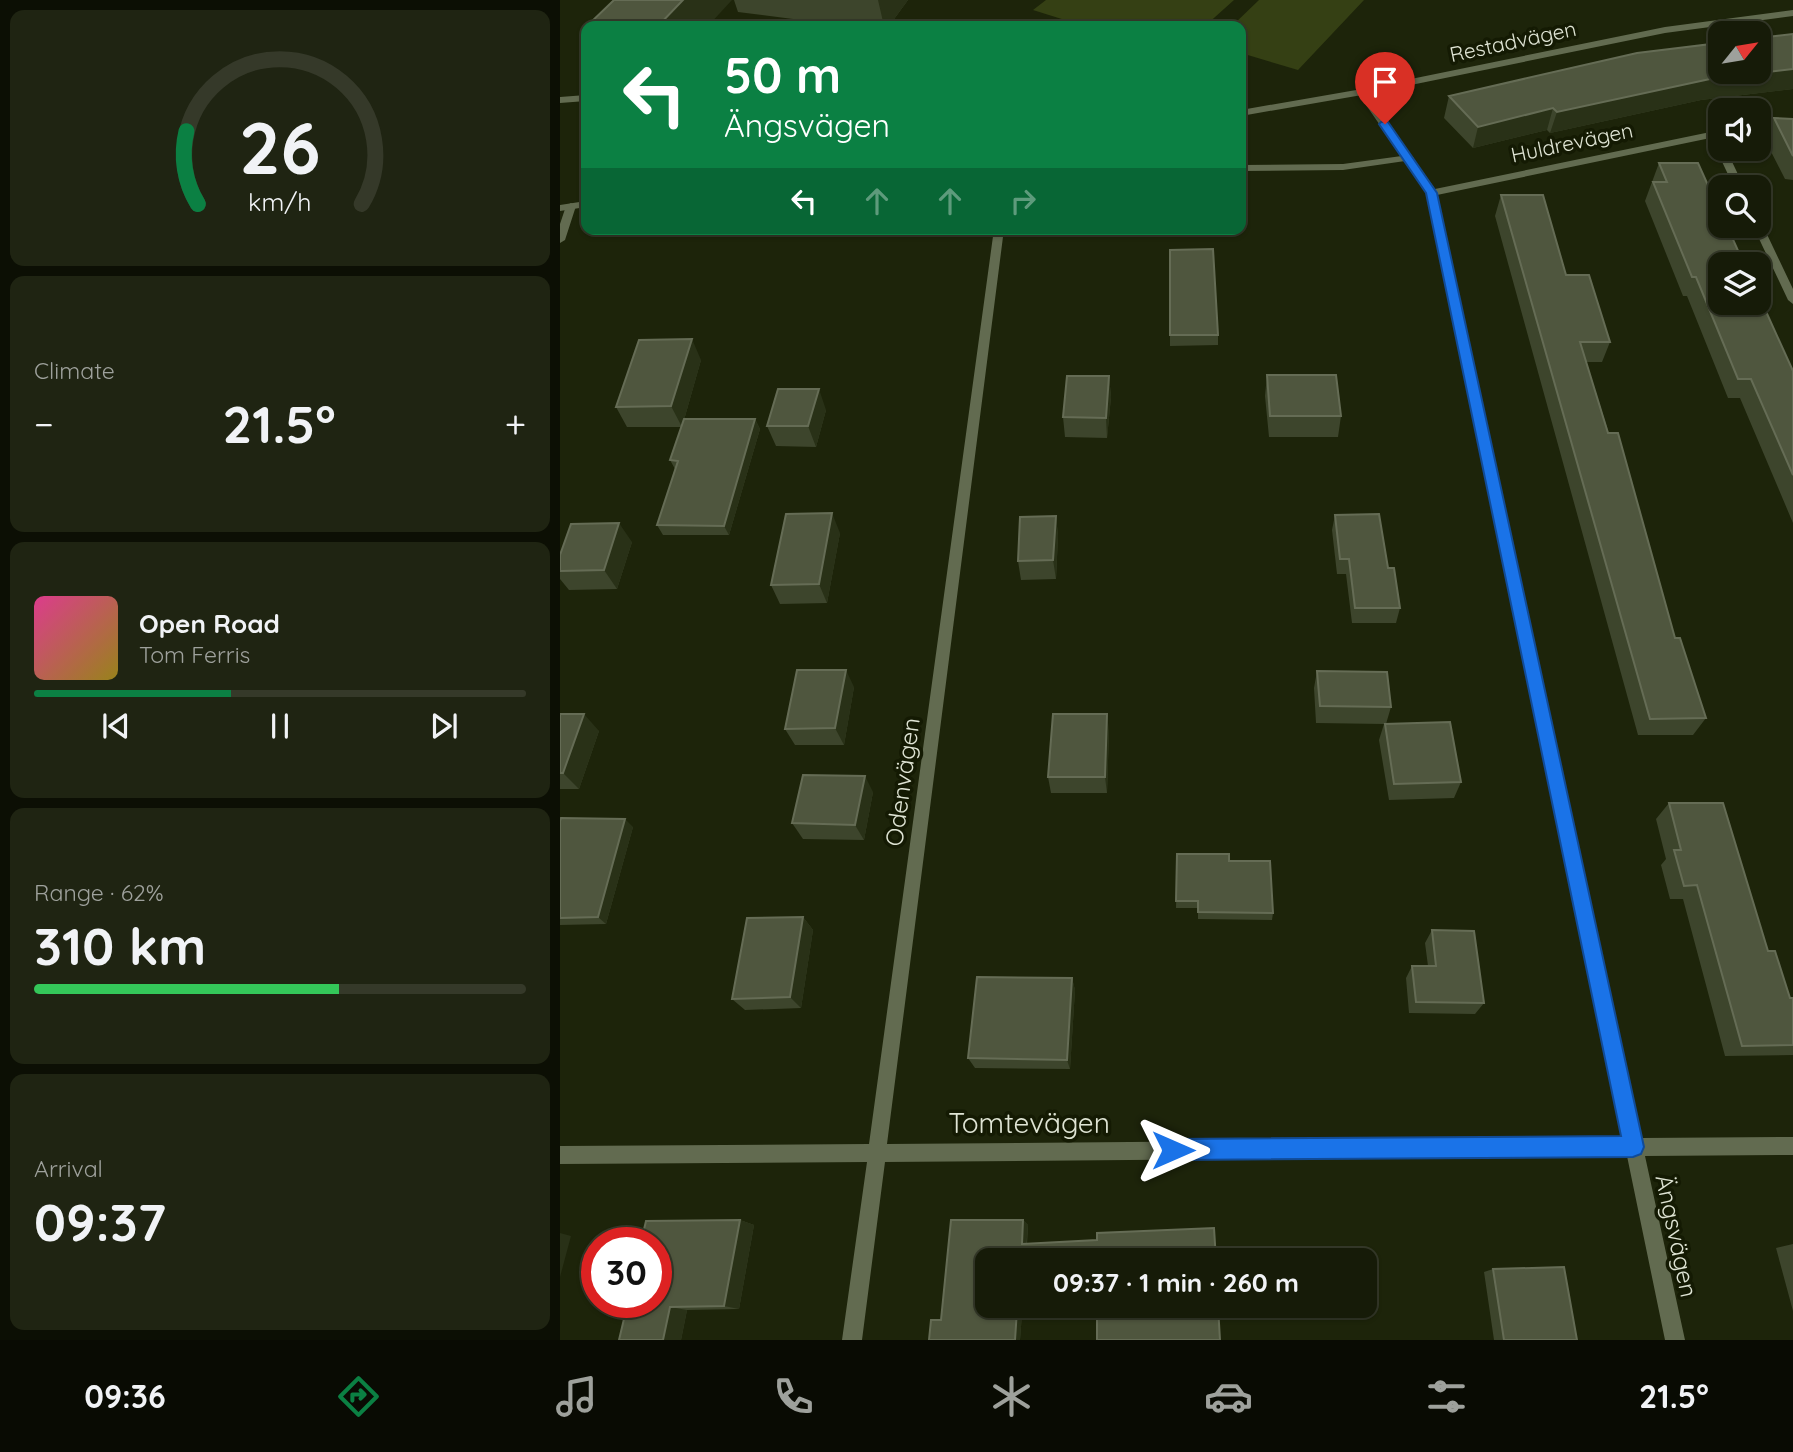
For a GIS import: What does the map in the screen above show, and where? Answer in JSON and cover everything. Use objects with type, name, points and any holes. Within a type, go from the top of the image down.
[{"type":"street","name":"Restadvägen","points":[[1246,112],[1362,92],[1665,30],[1793,13]]},
{"type":"street","name":"Ängsvägen","points":[[1362,92],[1432,193],[1675,1340]]},
{"type":"street","points":[[560,100],[581,98]]},
{"type":"street","points":[[1771,125],[1793,122]]},
{"type":"street","name":"Huldrevägen","points":[[1432,193],[1708,135]]},
{"type":"street","points":[[1246,168],[1343,167],[1409,158]]},
{"type":"street","points":[[560,240],[565,207]]},
{"type":"street","name":"Odenvägen","points":[[852,1340],[998,235]]},
{"type":"street","points":[[1764,238],[1793,300]]},
{"type":"street","name":"Tomtevägen","points":[[560,1155],[1793,1146]]},
{"type":"green space","points":[[1046,0],[1234,0],[1211,21],[1068,21],[1033,10]]},
{"type":"green space","points":[[1259,0],[1364,0],[1298,70],[1246,54],[1246,21],[1237,21]]},
{"type":"building","points":[[614,0],[683,0],[663,21],[592,21]]},
{"type":"building","points":[[1793,34],[1793,69],[1771,72],[1771,37]]},
{"type":"building","points":[[1708,44],[1708,79],[1557,112],[1553,108],[1478,127],[1449,96],[1637,53]]},
{"type":"building","points":[[1774,118],[1793,119],[1793,156]]},
{"type":"building","points":[[1659,163],[1698,163],[1708,185],[1708,238],[1732,238],[1739,252],[1708,252],[1708,306],[1696,277],[1692,277],[1653,182],[1667,182]]},
{"type":"building","points":[[1501,195],[1543,195],[1566,275],[1589,275],[1610,342],[1580,342],[1608,433],[1618,433],[1675,638],[1680,638],[1706,718],[1650,719]]},
{"type":"building","points":[[1213,249],[1218,335],[1170,335],[1170,250]]},
{"type":"building","points":[[1712,315],[1768,315],[1793,371],[1793,475],[1751,379],[1738,379]]},
{"type":"building","points":[[692,339],[671,406],[616,407],[639,340]]},
{"type":"building","points":[[1267,375],[1336,375],[1341,416],[1270,416]]},
{"type":"building","points":[[1067,376],[1109,376],[1106,418],[1063,417]]},
{"type":"building","points":[[778,389],[819,389],[808,426],[767,426]]},
{"type":"building","points":[[684,419],[755,419],[724,526],[657,525],[678,461],[670,460]]},
{"type":"building","points":[[832,513],[819,584],[771,585],[786,514]]},
{"type":"building","points":[[1379,514],[1388,568],[1394,568],[1400,608],[1355,608],[1349,559],[1340,559],[1335,515]]},
{"type":"building","points":[[1056,516],[1053,560],[1018,561],[1020,517]]},
{"type":"building","points":[[619,523],[604,570],[560,571],[560,555],[571,524]]},
{"type":"building","points":[[797,670],[846,670],[835,728],[785,729]]},
{"type":"building","points":[[1317,671],[1387,672],[1391,707],[1320,706]]},
{"type":"building","points":[[560,714],[584,714],[563,773],[560,773]]},
{"type":"building","points":[[1053,714],[1107,714],[1105,777],[1048,777]]},
{"type":"building","points":[[1450,722],[1461,782],[1394,784],[1385,724]]},
{"type":"building","points":[[803,775],[865,776],[855,825],[792,823]]},
{"type":"building","points":[[1669,803],[1723,803],[1768,951],[1775,951],[1790,998],[1793,998],[1793,1045],[1742,1046],[1697,885],[1684,886],[1674,850],[1681,850]]},
{"type":"building","points":[[561,818],[625,819],[598,917],[560,918]]},
{"type":"building","points":[[1177,854],[1229,854],[1229,861],[1270,861],[1273,913],[1198,912],[1198,901],[1176,901]]},
{"type":"building","points":[[803,917],[790,997],[732,999],[747,918]]},
{"type":"building","points":[[1432,930],[1474,931],[1484,1003],[1416,1002],[1412,966],[1436,966]]},
{"type":"building","points":[[977,977],[1072,978],[1067,1060],[968,1058]]},
{"type":"building","points":[[740,1220],[724,1306],[672,1307],[672,1227],[645,1227],[646,1221]]},
{"type":"building","points":[[951,1220],[1023,1220],[1022,1244],[1097,1240],[1097,1233],[1214,1228],[1215,1248],[975,1248],[975,1318],[1016,1318],[1015,1340],[929,1340],[931,1320],[941,1320]]},
{"type":"building","points":[[1564,1267],[1577,1340],[1504,1340],[1493,1269]]},
{"type":"building","points":[[624,1318],[668,1318],[663,1340],[619,1340]]},
{"type":"building","points":[[1097,1318],[1219,1318],[1220,1340],[1097,1340]]},
{"type":"route","points":[[1173,1150],[1633,1147],[1432,193],[1385,124]]}]
